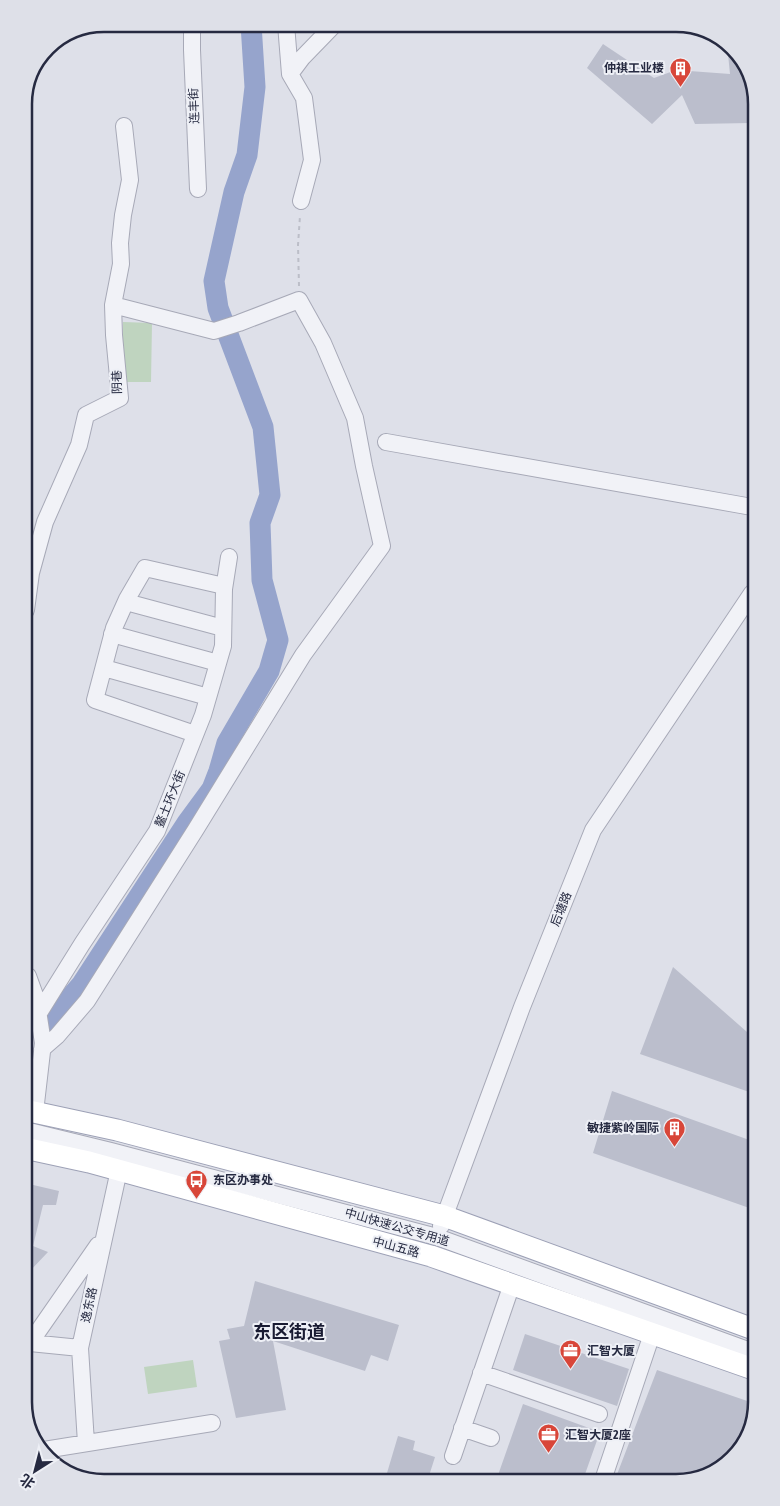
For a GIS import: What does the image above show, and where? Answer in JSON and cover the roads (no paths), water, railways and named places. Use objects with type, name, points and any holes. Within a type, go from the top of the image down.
[{"type":"main road","name":"中山五路","points":[[32,1118],[117,1130],[438,1234],[748,1328]]},
{"type":"main road","name":"中山五路","points":[[32,1149],[118,1170],[438,1234],[512,1284],[748,1367]]},
{"type":"street","name":"连丰街","points":[[192,32],[198,189]]},
{"type":"street","points":[[287,32],[290,74],[304,98],[312,160],[301,201]]},
{"type":"street","points":[[290,74],[302,58],[327,32]]},
{"type":"street","name":"阴巷","points":[[33,568],[45,522],[79,445],[86,415],[120,398],[113,305],[122,264],[120,243],[130,180],[124,126]]},
{"type":"street","points":[[42,1049],[57,1036],[87,1001],[191,837],[303,654],[382,546],[355,418],[323,343],[299,300],[214,331],[113,305]]},
{"type":"street","points":[[386,442],[748,507]]},
{"type":"street","name":"鳌土环大街","points":[[39,1013],[157,831],[196,734],[223,646],[224,586],[229,557]]},
{"type":"street","points":[[196,734],[95,700],[112,634],[126,602],[146,568],[224,586]]},
{"type":"street","name":"后塘路","points":[[438,1234],[522,1007],[593,830],[748,599]]},
{"type":"street","points":[[126,602],[223,628]]},
{"type":"street","points":[[112,634],[218,664]]},
{"type":"street","points":[[104,668],[208,697]]},
{"type":"street","points":[[32,988],[39,1013],[43,1043],[32,1105]]},
{"type":"street","name":"逸东路","points":[[86,1443],[80,1348],[118,1170]]},
{"type":"street","name":"中山快速公交专用道","points":[[438,1234],[748,1336]]},
{"type":"street","name":"中山快速公交专用道","points":[[438,1234],[748,1349]]},
{"type":"street","points":[[32,1340],[103,1239]]},
{"type":"street","points":[[453,1456],[512,1284]]},
{"type":"street","points":[[605,1474],[652,1334]]},
{"type":"street","points":[[32,1343],[80,1348]]},
{"type":"street","points":[[481,1373],[600,1414]]},
{"type":"street","points":[[60,1447],[212,1423]]},
{"type":"street","points":[[462,1428],[491,1438]]},
{"type":"waterway","points":[[50,1021],[82,984],[187,823],[212,789],[227,743],[269,671],[278,640],[262,580],[260,523],[270,495],[263,427],[218,308],[214,281],[234,192],[247,155],[255,87],[252,32]]},
{"type":"place","name":"仲祺工业楼","points":[[680,87]]},
{"type":"place","name":"敏捷紫岭国际","points":[[675,1147]]},
{"type":"place","name":"东区办事处","points":[[197,1199]]},
{"type":"place","name":"汇智大厦","points":[[571,1370]]},
{"type":"place","name":"汇智大厦2座","points":[[549,1454]]},
{"type":"district","name":"东区街道","points":[[289,1332]]}]
